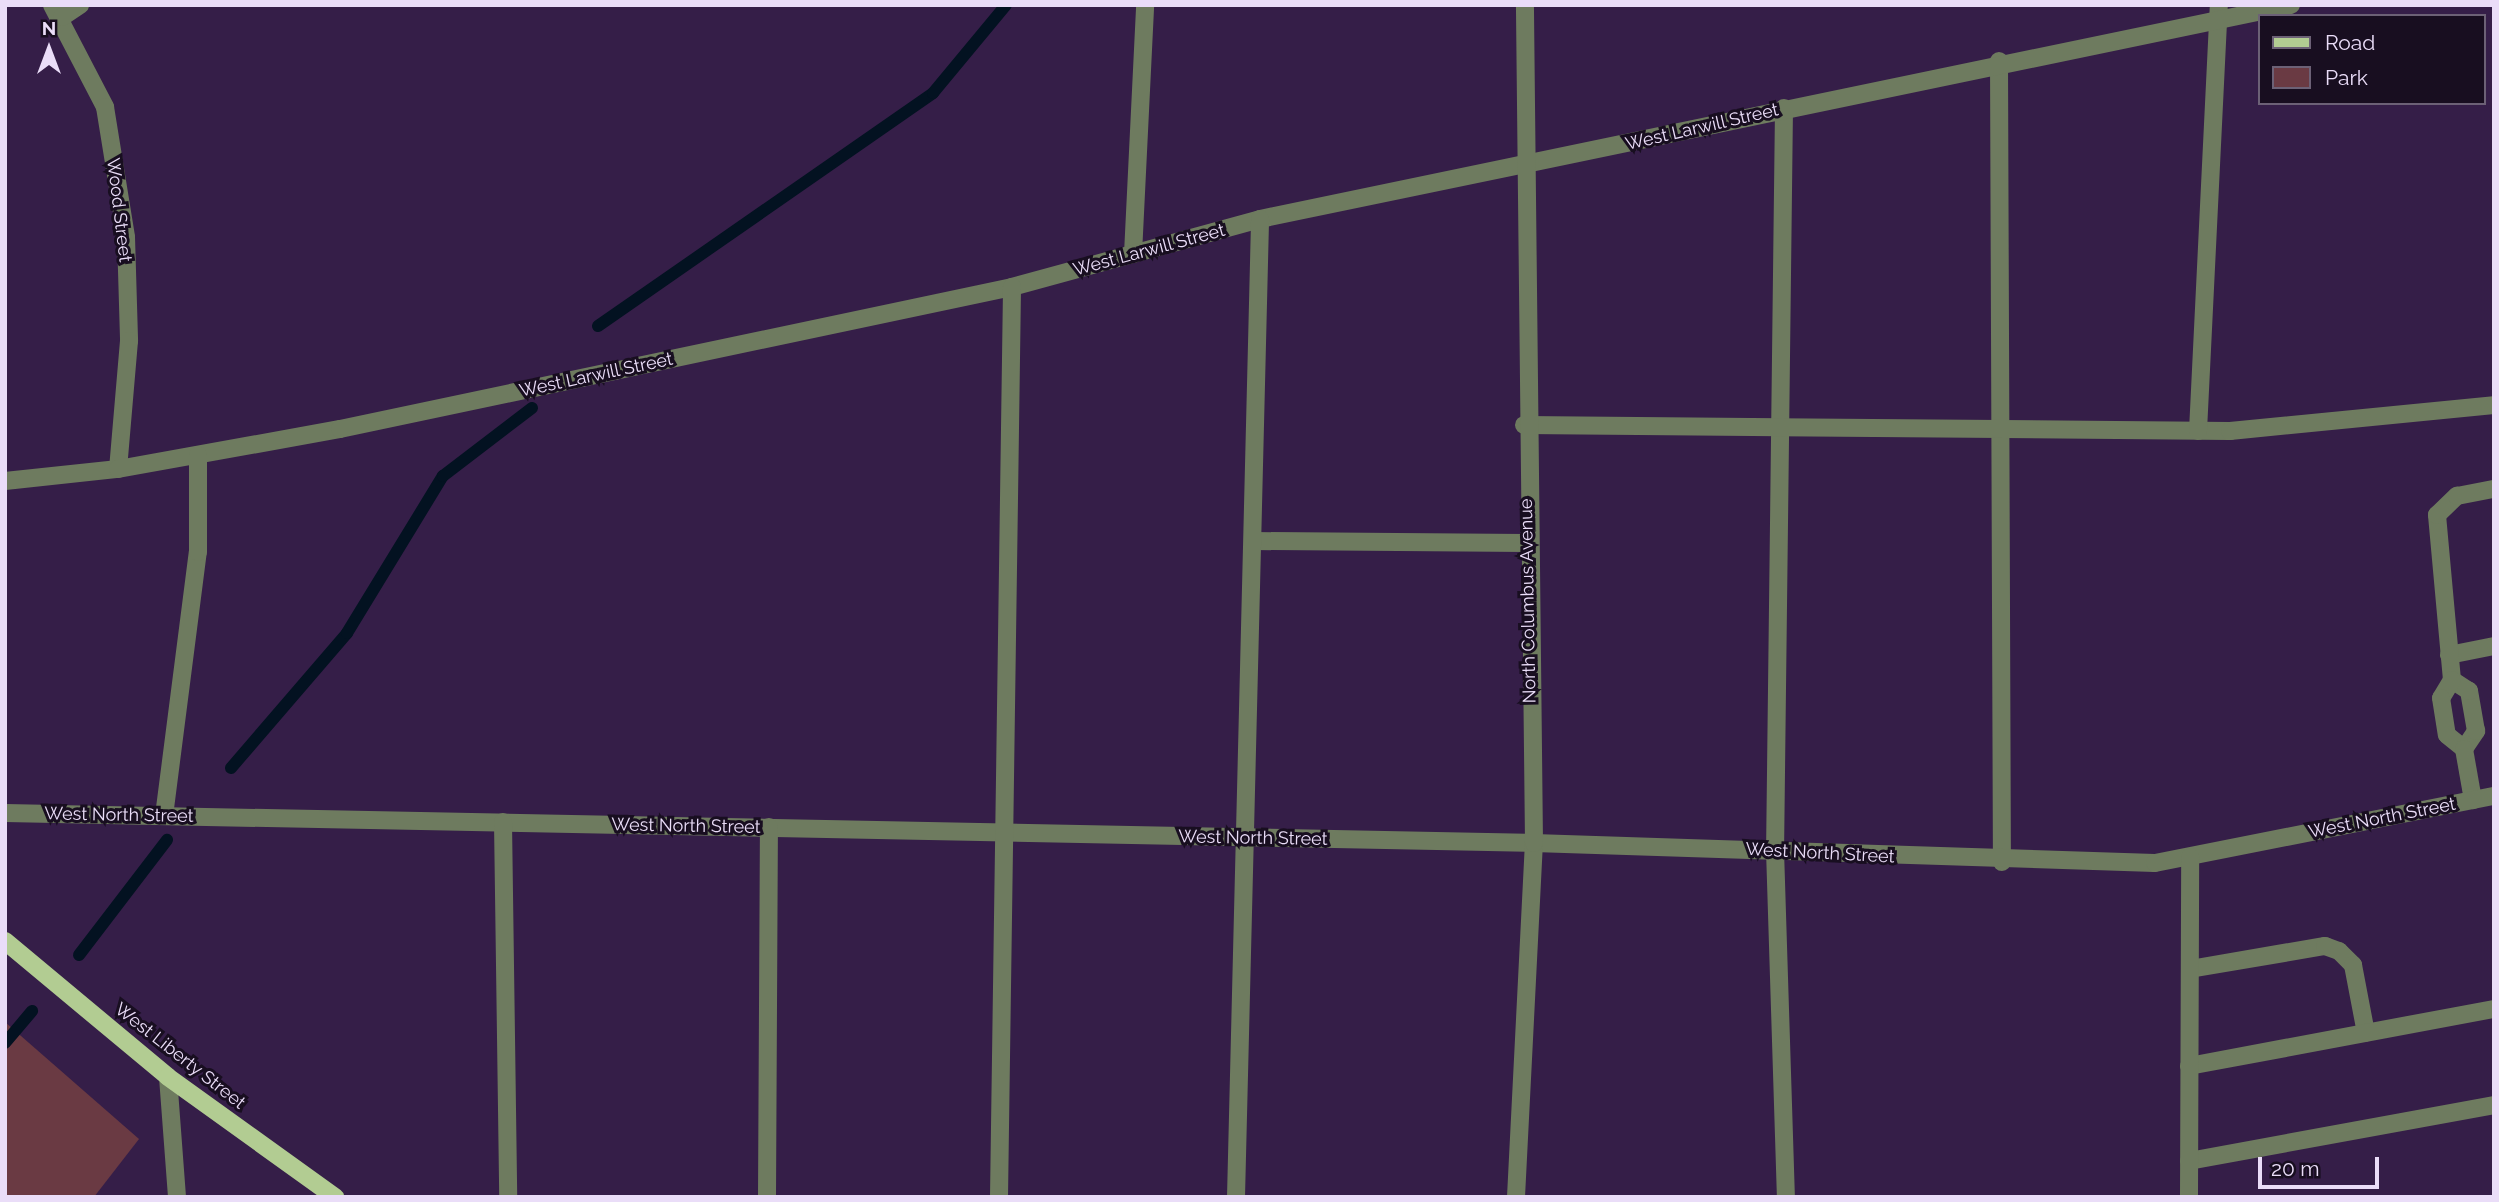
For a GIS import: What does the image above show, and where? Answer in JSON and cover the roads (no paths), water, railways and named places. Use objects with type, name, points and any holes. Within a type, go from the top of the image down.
[{"type":"main road","name":"West Liberty Street","points":[[5,941],[168,1077],[335,1197]]},
{"type":"street","points":[[57,11],[80,5]]},
{"type":"street","points":[[1133,254],[1145,5]]},
{"type":"street","name":"North Columbus Avenue","points":[[1516,1197],[1534,843],[1524,425],[1524,5]]},
{"type":"street","name":"West Larwill Street","points":[[5,481],[118,469],[198,455],[1012,287],[1260,219],[1525,168],[1784,108],[2219,13],[2291,5]]},
{"type":"street","name":"Wood Street","points":[[57,11],[105,107],[126,237],[129,341],[118,469]]},
{"type":"street","points":[[2198,431],[2219,13]]},
{"type":"street","points":[[2000,61],[1997,429],[2001,862]]},
{"type":"street","points":[[1784,108],[1784,428],[1775,850],[1786,1197]]},
{"type":"street","points":[[1236,1197],[1260,219]]},
{"type":"street","points":[[999,1197],[1001,832],[1012,287]]},
{"type":"street","points":[[1524,425],[2198,431],[2494,405]]},
{"type":"street","points":[[164,816],[198,552],[198,455]]},
{"type":"street","points":[[2473,800],[2464,750],[2447,735],[2441,698],[2452,680],[2437,515],[2457,496],[2494,489]]},
{"type":"street","points":[[1253,541],[1527,543]]},
{"type":"street","points":[[2449,654],[2494,646]]},
{"type":"street","points":[[2452,680],[2469,691],[2476,731],[2464,750]]},
{"type":"street","name":"West North Street","points":[[5,813],[1534,843],[1775,850],[2001,862],[2155,863],[2494,796]]},
{"type":"street","points":[[503,822],[508,1197]]},
{"type":"street","points":[[767,1197],[769,827]]},
{"type":"street","points":[[2189,1197],[2190,857]]},
{"type":"street","points":[[2190,970],[2325,946],[2339,951],[2353,965],[2366,1033]]},
{"type":"street","points":[[2189,1066],[2494,1009]]},
{"type":"street","points":[[168,1077],[172,1194]]},
{"type":"street","points":[[2189,1161],[2494,1105]]},
{"type":"waterway","points":[[598,326],[933,93],[1006,5]]},
{"type":"waterway","points":[[231,768],[347,633],[443,476],[532,408]]},
{"type":"waterway","points":[[79,955],[167,840]]},
{"type":"waterway","points":[[5,1043],[32,1011]]}]
